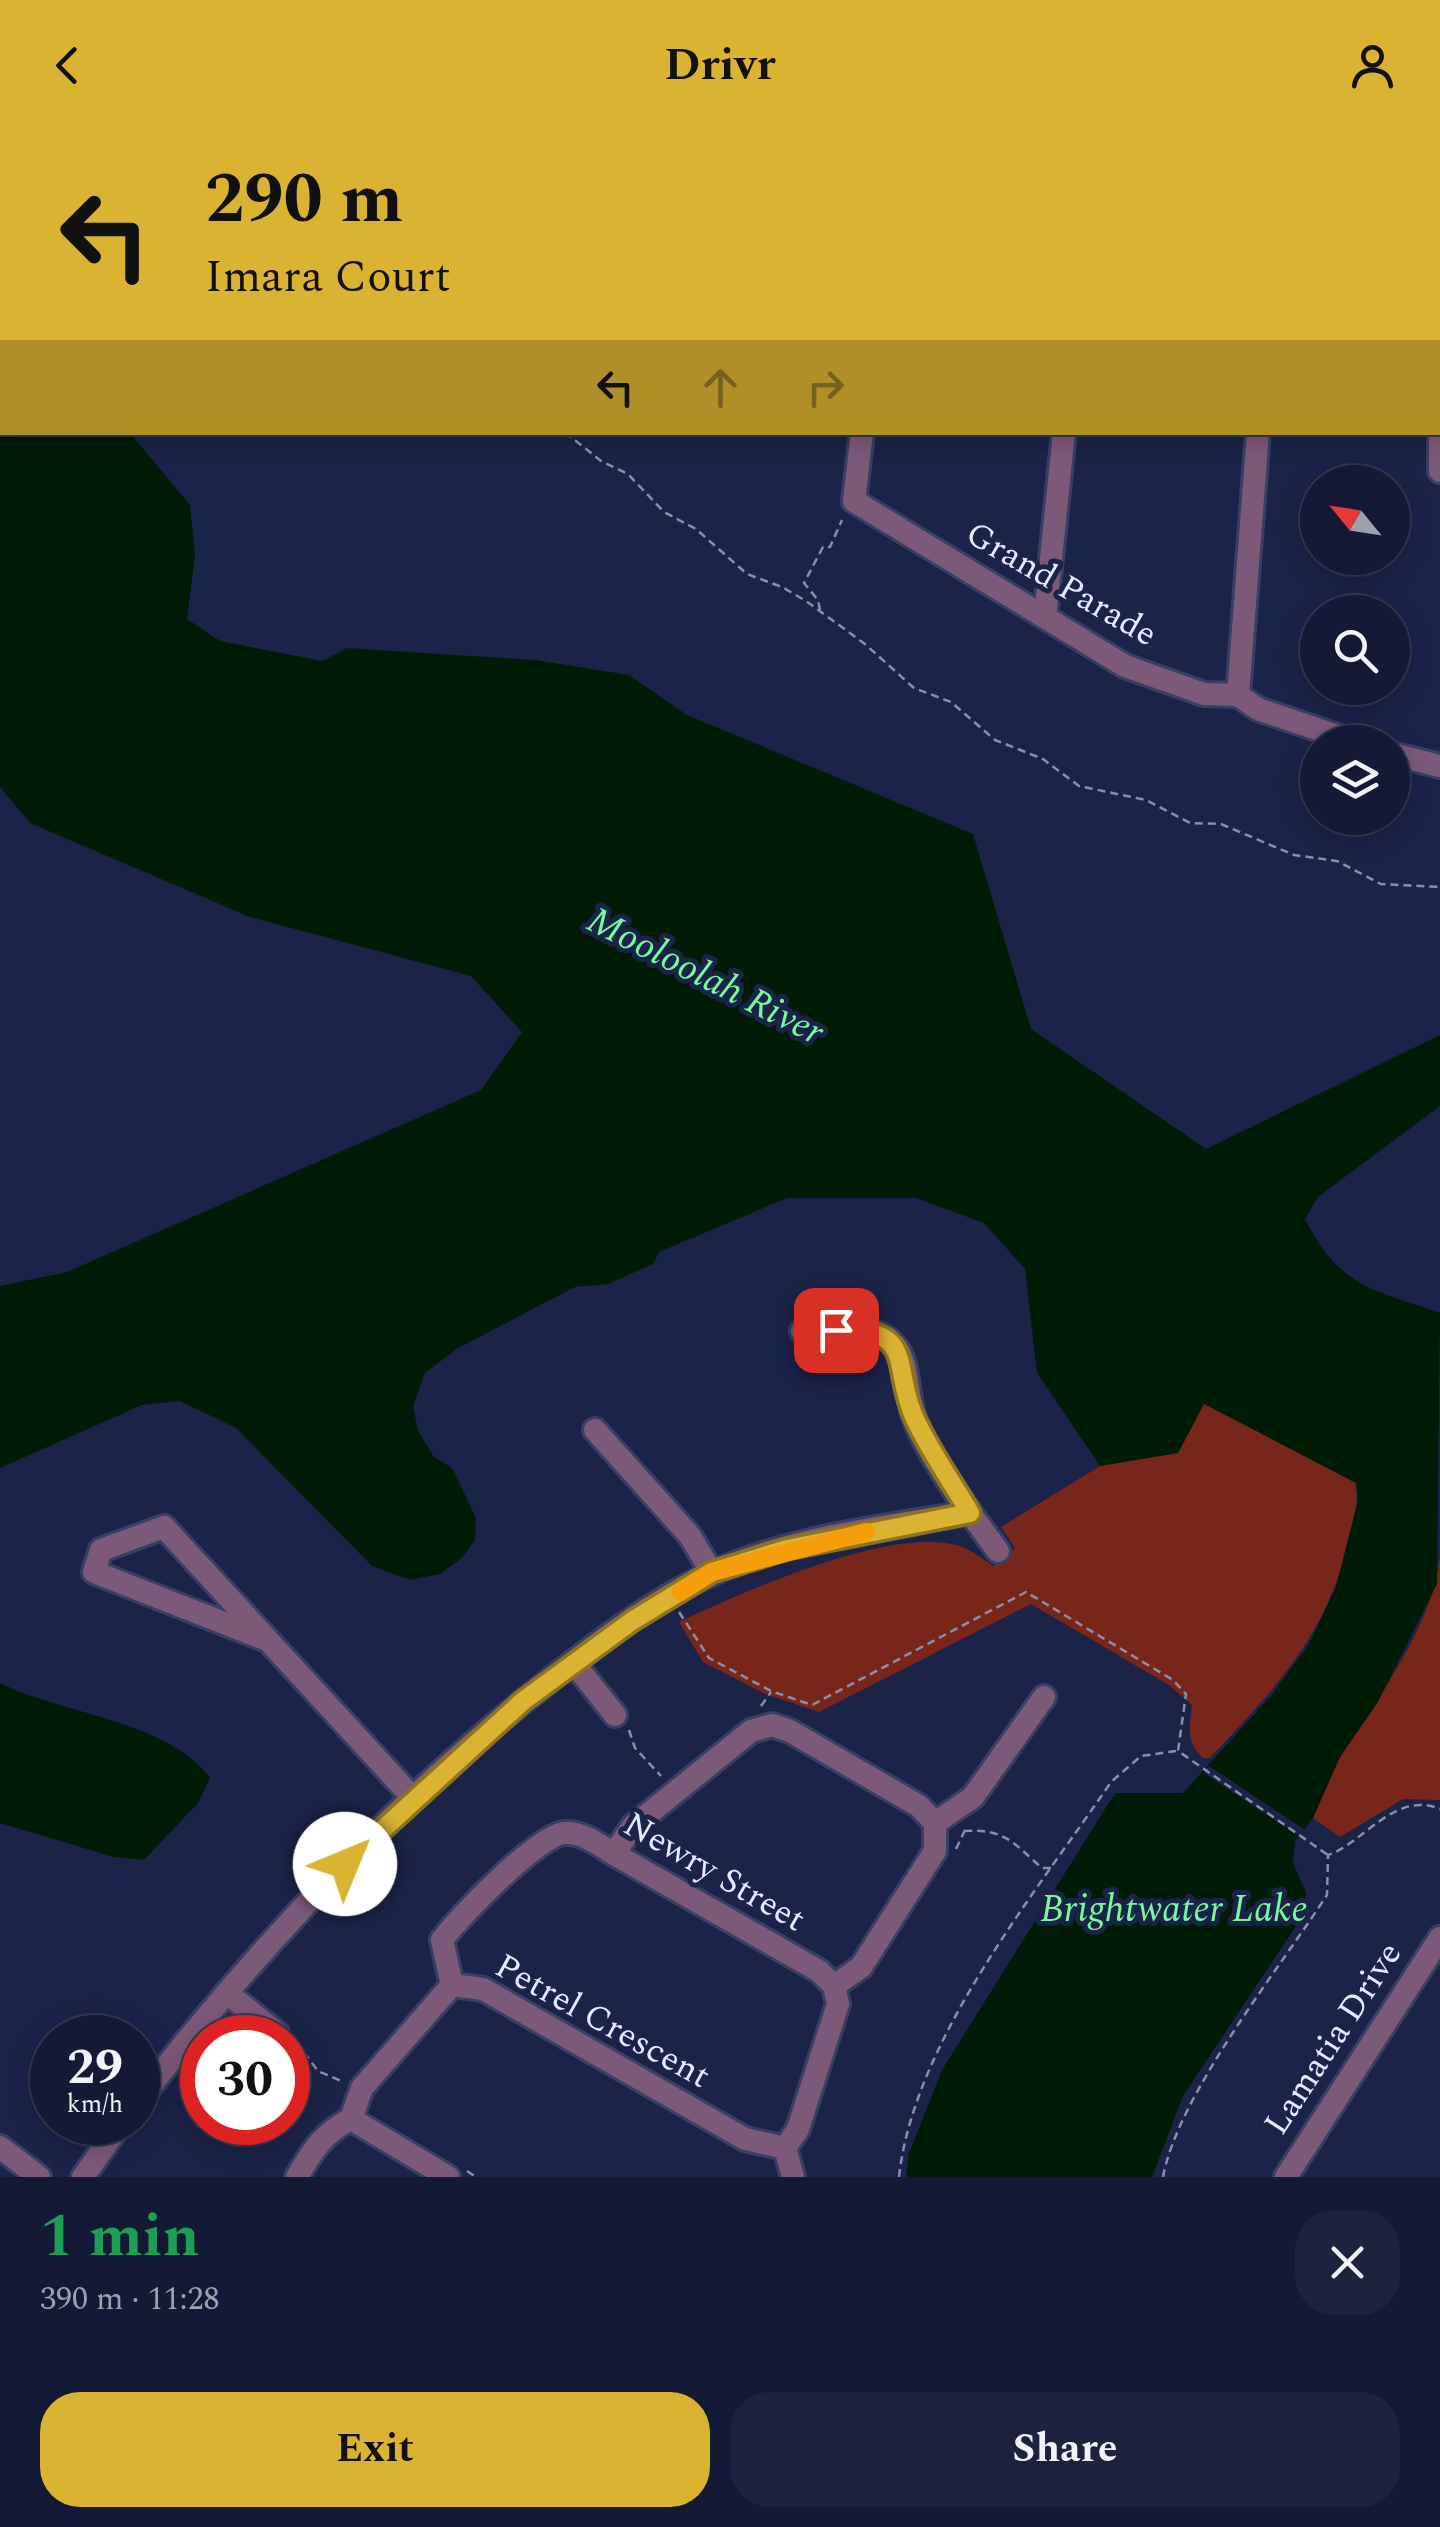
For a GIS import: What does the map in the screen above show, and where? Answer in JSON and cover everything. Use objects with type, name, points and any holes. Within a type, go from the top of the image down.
[{"type":"street","points":[[1440,413],[1440,471]]},
{"type":"street","points":[[854,501],[862,435]]},
{"type":"street","points":[[1045,617],[1064,435]]},
{"type":"street","points":[[1238,695],[1258,435]]},
{"type":"street","name":"Grand Parade","points":[[854,501],[1125,666],[1204,694],[1238,695],[1258,709],[1305,725]]},
{"type":"street","points":[[1410,758],[1440,766]]},
{"type":"street","points":[[802,1332],[871,1330],[890,1341],[902,1356],[914,1416],[970,1513],[998,1552]]},
{"type":"street","points":[[595,1430],[690,1536],[712,1572]]},
{"type":"street","points":[[160,2075],[298,1912],[413,1798],[574,1662],[712,1572],[787,1549],[970,1513]]},
{"type":"street","points":[[267,1640],[94,1572],[101,1550],[164,1527],[413,1798]]},
{"type":"street","points":[[574,1662],[615,1715]]},
{"type":"street","points":[[794,2177],[786,2148],[798,2129],[838,2004],[834,1986],[860,1967],[951,1826],[1044,1697]]},
{"type":"street","points":[[614,1854],[632,1827],[661,1803],[752,1731],[772,1725],[790,1731],[951,1826]]},
{"type":"street","name":"Newry Street","points":[[452,1985],[442,1940],[542,1841],[564,1833],[581,1835],[819,1971],[834,1986]]},
{"type":"street","name":"Lamatia Drive","points":[[1286,2177],[1440,1938]]},
{"type":"street","name":"Petrel Crescent","points":[[351,2119],[362,2088],[452,1985],[483,1988],[756,2144],[786,2148]]},
{"type":"street","points":[[226,1993],[254,2015]]},
{"type":"street","points":[[297,2177],[318,2141],[351,2119],[448,2177]]},
{"type":"street","points":[[84,2177],[106,2145]]},
{"type":"street","points":[[0,2147],[39,2177]]},
{"type":"path","points":[[569,435],[600,461],[628,474],[664,512],[696,529],[747,574],[782,586],[865,644],[914,688],[951,702],[995,740],[1043,760],[1079,786],[1146,800],[1190,823],[1232,828],[1294,855],[1337,861],[1381,884],[1440,887]]},
{"type":"path","points":[[820,612],[818,600],[804,583],[823,547],[830,548],[829,542],[854,501]]},
{"type":"path","points":[[670,1598],[709,1658],[771,1691],[812,1705],[1026,1592],[1173,1680],[1186,1694],[1178,1751]]},
{"type":"path","points":[[767,1711],[757,1711],[771,1691]]},
{"type":"path","points":[[615,1715],[628,1726],[635,1748],[664,1780]]},
{"type":"path","points":[[899,2177],[902,2153],[934,2053],[1053,1868],[1126,1766],[1141,1756],[1178,1751],[1303,1834],[1328,1855],[1328,1895],[1193,2098],[1168,2145],[1163,2177]]},
{"type":"path","points":[[1328,1855],[1348,1848],[1373,1824],[1397,1811],[1422,1805],[1440,1809]]},
{"type":"path","points":[[951,1826],[994,1832],[1029,1851],[1042,1868],[1053,1868]]},
{"type":"path","points":[[310,2059],[318,2071],[362,2088]]},
{"type":"shaded area","points":[[1204,1403],[1356,1483],[1357,1492],[1346,1552],[1323,1613],[1292,1664],[1210,1758],[1203,1758],[1191,1740],[1192,1705],[1169,1685],[1031,1604],[819,1712],[763,1693],[703,1662],[679,1622],[778,1579],[895,1545],[930,1542],[960,1546],[993,1566],[1015,1548],[1001,1527],[1100,1466],[1178,1453]]},
{"type":"shaded area","points":[[1440,1555],[1440,1800],[1403,1799],[1340,1837],[1313,1818],[1338,1761],[1416,1634],[1435,1582]]},
{"type":"water","points":[[0,435],[132,435],[190,505],[195,555],[187,619],[220,641],[322,661],[347,648],[535,660],[629,675],[687,715],[973,834],[1031,1029],[1206,1149],[1440,1035],[1440,1106],[1318,1197],[1305,1219],[1318,1242],[1345,1273],[1377,1291],[1440,1313],[1437,1584],[1378,1702],[1340,1757],[1313,1818],[1295,1841],[1293,1863],[1306,1892],[1304,1914],[1183,2096],[1152,2177],[906,2177],[909,2153],[942,2070],[1115,1793],[1183,1793],[1270,1697],[1308,1646],[1336,1587],[1358,1500],[1356,1483],[1204,1404],[1178,1453],[1100,1466],[1037,1373],[1025,1269],[984,1223],[916,1198],[787,1198],[659,1252],[653,1264],[608,1284],[575,1287],[458,1348],[425,1373],[413,1406],[418,1431],[434,1457],[452,1468],[476,1518],[475,1539],[462,1558],[440,1574],[410,1580],[372,1566],[236,1428],[180,1401],[142,1405],[0,1468],[0,1286],[67,1272],[481,1090],[522,1032],[471,976],[250,917],[30,823],[0,787]]},
{"type":"water","points":[[0,1683],[169,1743],[210,1778],[198,1803],[144,1860],[114,1857],[0,1823]]},
{"type":"pier","points":[[1209,1766],[1305,1830],[1300,1837],[1204,1773]]},
{"type":"slow traffic","points":[[680,1592],[712,1572],[787,1549],[866,1532]]},
{"type":"route","points":[[345,1864],[523,1701],[632,1621],[712,1572],[787,1549],[970,1513],[914,1416],[902,1356],[890,1341],[871,1330],[836,1330]]},
{"type":"water label","name":"Mooloolah River","points":[[706,975]]},
{"type":"water label","name":"Brightwater Lake","points":[[1174,1908]]}]
